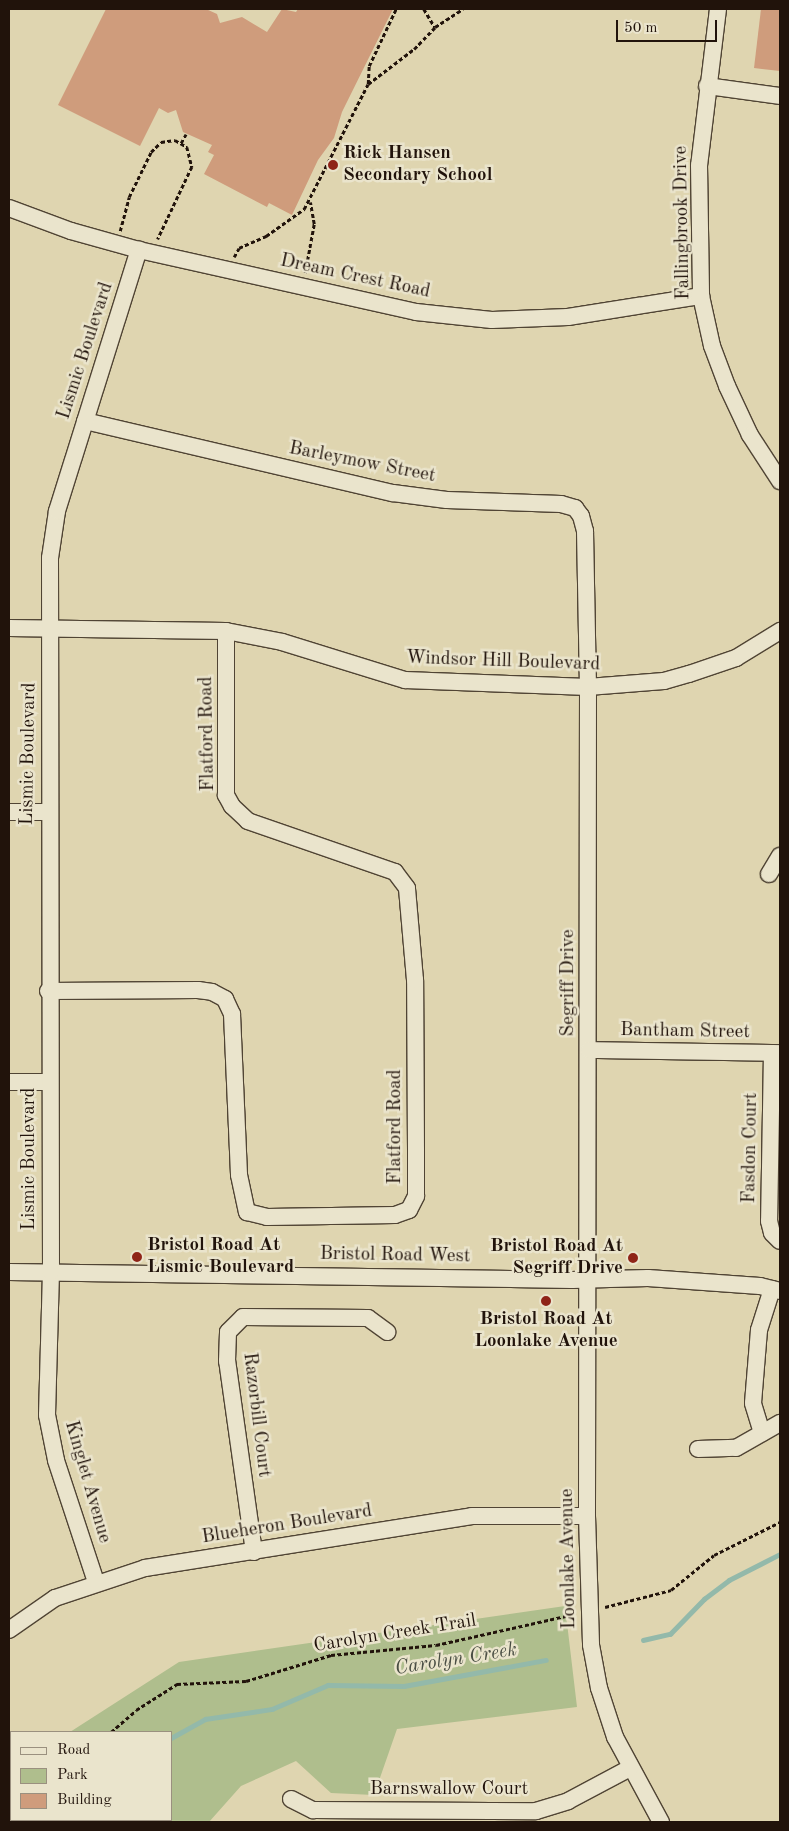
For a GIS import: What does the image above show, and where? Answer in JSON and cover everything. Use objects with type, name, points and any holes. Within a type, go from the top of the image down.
[{"type":"street","name":"Fallingbrook Drive","points":[[718,9],[707,86],[699,165],[700,296],[712,346],[727,386],[750,435],[780,481]]},
{"type":"street","points":[[707,86],[780,96]]},
{"type":"street","name":"Dream Crest Road","points":[[9,208],[70,231],[117,244],[416,312],[492,320],[568,317],[700,296]]},
{"type":"street","name":"Lismic Boulevard","points":[[51,1272],[48,812],[51,536],[85,421],[147,251]]},
{"type":"street","name":"Barleymow Street","points":[[85,421],[393,493],[447,500],[561,504],[575,508],[581,516],[585,531],[588,687]]},
{"type":"street","name":"Windsor Hill Boulevard","points":[[9,628],[226,631],[282,642],[405,680],[588,687],[664,681],[690,674],[736,658],[780,630]]},
{"type":"street","name":"Flatford Road","points":[[48,991],[198,990],[212,992],[226,999],[232,1014],[239,1175],[248,1212],[267,1217],[316,1217],[395,1215],[409,1210],[416,1196],[416,1140],[415,980],[407,888],[394,872],[248,821],[232,806],[226,795],[226,631]]},
{"type":"street","name":"Segriff Drive","points":[[588,687],[589,1280]]},
{"type":"street","points":[[9,812],[48,812]]},
{"type":"street","points":[[769,874],[780,856]]},
{"type":"street","name":"Bantham Street","points":[[589,1050],[776,1053]]},
{"type":"street","name":"Fasdon Court","points":[[776,1053],[769,1221],[772,1233],[780,1241]]},
{"type":"street","points":[[9,1082],[50,1082]]},
{"type":"street","name":"Bristol Road West","points":[[9,1272],[589,1280],[648,1278],[776,1290]]},
{"type":"street","name":"Kinglet Avenue","points":[[51,1272],[47,1415],[56,1460],[96,1582]]},
{"type":"street","name":"Loonlake Avenue","points":[[589,1280],[587,1516],[591,1645],[599,1688],[615,1737],[630,1768],[661,1822]]},
{"type":"street","points":[[762,1433],[753,1403],[760,1330],[776,1290]]},
{"type":"street","name":"Razorbill Court","points":[[254,1552],[227,1361],[228,1332],[243,1317],[368,1318],[387,1332]]},
{"type":"street","points":[[698,1449],[736,1448],[780,1423]]},
{"type":"street","name":"Blueheron Boulevard","points":[[9,1630],[55,1598],[96,1582],[145,1568],[472,1516],[587,1516]]},
{"type":"street","name":"Barnswallow Court","points":[[292,1799],[313,1810],[536,1811],[568,1801],[630,1768]]},
{"type":"path","points":[[227,269],[239,248],[266,236],[304,209],[310,201],[368,84],[369,66],[396,9]]},
{"type":"path","points":[[424,9],[435,28]]},
{"type":"path","points":[[368,84],[414,49],[435,28],[463,9]]},
{"type":"path","points":[[182,142],[186,134]]},
{"type":"path","points":[[117,244],[129,197],[152,152],[168,140],[182,142],[191,153],[192,167],[147,251]]},
{"type":"path","points":[[303,286],[314,224],[310,201]]},
{"type":"path","points":[[601,1608],[670,1590],[714,1555],[780,1522]]},
{"type":"path","name":"Carolyn Creek Trail","points":[[112,1731],[136,1710],[177,1684],[246,1681],[331,1655],[436,1645],[580,1613]]},
{"type":"green space","points":[[565,1606],[577,1707],[397,1729],[374,1795],[331,1793],[296,1761],[241,1786],[209,1822],[24,1822],[172,1821],[172,1731],[72,1731],[179,1662]]},
{"type":"building","points":[[106,9],[206,9],[217,14],[220,23],[242,17],[267,32],[282,9],[296,12],[298,9],[393,9],[342,112],[334,138],[318,160],[292,215],[269,203],[267,207],[204,174],[214,155],[208,152],[212,145],[183,132],[176,110],[168,113],[159,108],[140,146],[58,105]]},
{"type":"building","points":[[761,9],[780,10],[780,71],[754,68]]},
{"type":"waterway","name":"Carolyn Creek","points":[[643,1640],[670,1634],[704,1599],[729,1580],[780,1554]]},
{"type":"waterway","name":"Carolyn Creek","points":[[172,1737],[205,1719],[272,1709],[328,1685],[404,1686],[546,1660]]},
{"type":"place","name":"Rick Hansen Secondary School","points":[[333,165]]},
{"type":"place","name":"Bristol Road At Lismic Boulevard","points":[[137,1257]]},
{"type":"place","name":"Bristol Road At Segriff Drive","points":[[633,1258]]},
{"type":"place","name":"Bristol Road At Loonlake Avenue","points":[[546,1301]]}]
